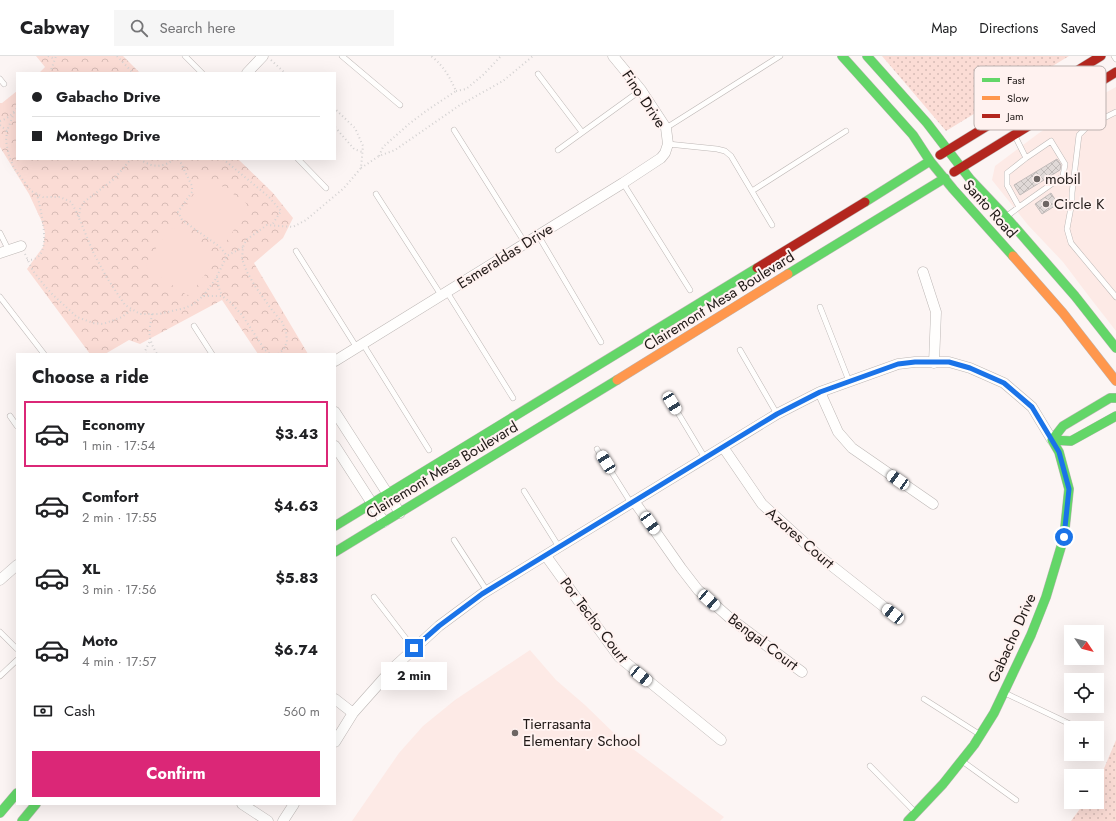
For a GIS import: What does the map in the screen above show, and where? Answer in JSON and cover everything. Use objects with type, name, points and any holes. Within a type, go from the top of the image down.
[{"type":"main road","name":"Santo Road","points":[[842,56],[868,83],[913,135],[952,189],[1063,313],[1116,381]]},
{"type":"main road","name":"Santo Road","points":[[867,56],[922,117],[970,179],[1110,336],[1116,348]]},
{"type":"main road","name":"Clairemont Mesa Boulevard","points":[[1085,66],[1101,56]]},
{"type":"main road","name":"Clairemont Mesa Boulevard","points":[[1106,78],[1116,72]]},
{"type":"main road","name":"Clairemont Mesa Boulevard","points":[[336,525],[981,130]]},
{"type":"main road","name":"Clairemont Mesa Boulevard","points":[[336,551],[1022,130]]},
{"type":"main road","points":[[1052,440],[1063,426],[1110,398],[1116,398]]},
{"type":"main road","points":[[1052,440],[1071,441],[1116,416]]},
{"type":"main road","name":"Gabacho Drive","points":[[908,821],[943,784],[962,761],[994,713],[1031,635],[1046,597],[1064,537],[1069,489],[1059,452],[1052,440]]},
{"type":"main road","points":[[0,813],[16,794]]},
{"type":"main road","points":[[22,821],[35,805]]},
{"type":"street","points":[[248,72],[264,56]]},
{"type":"street","name":"Fino Drive","points":[[613,56],[642,90],[666,128],[668,144]]},
{"type":"street","name":"Esmeraldas Drive","points":[[336,361],[661,158],[666,153],[668,144]]},
{"type":"street","points":[[4,251],[21,246]]},
{"type":"street","points":[[923,272],[936,312],[934,363]]},
{"type":"street","points":[[336,740],[353,714],[393,668],[439,626],[487,591],[777,414],[820,392],[898,364],[915,362],[949,362],[970,368],[1004,383],[1032,407],[1052,440]]},
{"type":"street","points":[[820,392],[838,432],[852,448],[933,504]]},
{"type":"street","points":[[336,414],[400,513]]},
{"type":"street","name":"Azores Court","points":[[723,447],[762,504],[818,555],[893,614]]},
{"type":"street","points":[[336,448],[384,522]]},
{"type":"street","name":"Bengal Court","points":[[633,502],[680,568],[698,590],[731,619],[802,672]]},
{"type":"street","name":"Por Techo Court","points":[[546,556],[618,657],[721,740]]},
{"type":"street","points":[[1,576],[16,566]]},
{"type":"street","points":[[336,700],[353,714]]},
{"type":"street","points":[[244,805],[268,821]]},
{"type":"street","points":[[283,821],[293,805]]},
{"type":"lane","points":[[185,56],[201,72]]},
{"type":"lane","points":[[342,56],[400,105]]},
{"type":"lane","points":[[666,128],[780,56]]},
{"type":"lane","points":[[538,74],[582,132]]},
{"type":"lane","points":[[0,79],[4,84]]},
{"type":"lane","points":[[558,150],[642,90]]},
{"type":"lane","points":[[1106,117],[1116,112]]},
{"type":"lane","points":[[454,130],[525,243]]},
{"type":"lane","points":[[1084,130],[1079,135],[1072,202],[1067,229],[1071,243],[1116,297]]},
{"type":"lane","points":[[752,191],[846,131]]},
{"type":"lane","points":[[1014,135],[1026,158]]},
{"type":"lane","points":[[1006,218],[1063,176],[1065,164],[1051,141],[1007,173],[1007,186],[1019,207]]},
{"type":"lane","points":[[668,144],[725,151],[731,156],[772,225]]},
{"type":"lane","points":[[299,160],[326,188]]},
{"type":"lane","points":[[622,183],[690,290]]},
{"type":"lane","points":[[376,194],[513,398]]},
{"type":"lane","points":[[0,234],[4,251]]},
{"type":"lane","points":[[538,235],[601,342]]},
{"type":"lane","points":[[296,251],[429,450]]},
{"type":"lane","points":[[0,297],[43,353]]},
{"type":"lane","points":[[820,307],[849,382]]},
{"type":"lane","points":[[194,326],[211,353]]},
{"type":"lane","points":[[740,350],[777,414]]},
{"type":"lane","points":[[672,403],[705,458]]},
{"type":"lane","points":[[10,416],[16,425]]},
{"type":"lane","points":[[597,449],[633,502]]},
{"type":"lane","points":[[524,491],[559,547]]},
{"type":"lane","points":[[454,540],[487,591]]},
{"type":"lane","points":[[374,597],[414,648]]},
{"type":"lane","points":[[0,632],[16,648]]},
{"type":"lane","points":[[0,676],[16,661]]},
{"type":"lane","points":[[1004,692],[1064,721]]},
{"type":"lane","points":[[924,699],[980,735]]},
{"type":"lane","points":[[962,761],[1016,800]]},
{"type":"lane","points":[[870,766],[916,813]]},
{"type":"path","points":[[48,56],[55,59]]},
{"type":"path","points":[[50,72],[56,56]]},
{"type":"path","points":[[117,56],[132,72]]},
{"type":"path","points":[[267,56],[284,72]]},
{"type":"path","points":[[432,56],[441,64],[448,74],[456,91]]},
{"type":"path","points":[[379,156],[383,147],[409,124],[456,91],[466,89],[484,75],[501,56]]},
{"type":"path","points":[[279,353],[283,350],[287,342],[286,331],[282,322],[255,286],[242,259],[243,248],[246,240],[267,225],[293,227],[306,220],[344,188],[361,168],[379,156],[396,150],[460,105],[503,81],[533,56]]},
{"type":"path","points":[[16,110],[7,130],[6,141],[9,156],[14,168],[31,192],[43,196],[60,197],[70,202],[76,211],[94,254],[125,305],[140,314],[159,314],[171,312],[192,305],[203,296],[215,280],[227,256],[243,248]]},
{"type":"path","points":[[336,110],[355,128],[363,146],[361,168]]},
{"type":"path","points":[[0,120],[5,120],[14,113]]},
{"type":"path","points":[[0,125],[7,130]]},
{"type":"path","points":[[336,128],[354,149],[362,152]]},
{"type":"path","points":[[79,219],[80,209],[84,202],[114,179],[130,160]]},
{"type":"path","points":[[142,160],[150,165],[164,166],[173,160]]},
{"type":"path","points":[[179,160],[192,186],[192,192],[178,212],[182,220],[220,247],[227,256]]},
{"type":"path","points":[[224,160],[269,196],[281,211],[272,225]]},
{"type":"path","points":[[27,260],[34,259],[41,254],[45,239],[37,194]]},
{"type":"path","points":[[21,246],[33,271],[44,285],[77,317],[93,323],[103,324],[122,317],[132,309]]},
{"type":"path","points":[[217,276],[222,296],[242,315],[265,350],[269,353]]},
{"type":"path","points":[[203,296],[222,296]]},
{"type":"path","points":[[152,314],[149,333],[150,341],[156,353]]},
{"type":"path","points":[[146,353],[145,351],[150,341]]},
{"type":"shaded area","points":[[1116,87],[1116,331],[1063,262],[1028,225],[992,180],[995,166],[1044,130],[1106,130],[1106,92]]},
{"type":"shaded area","name":"Tierrasanta Elementary School","points":[[530,650],[556,680],[585,705],[621,740],[724,817],[720,821],[352,821],[399,753],[423,726],[455,700]]},
{"type":"green space","points":[[36,56],[123,56],[139,72],[40,72],[45,67]]},
{"type":"green space","points":[[882,56],[1069,56],[1053,66],[974,66],[974,114],[946,131]]},
{"type":"green space","points":[[16,92],[16,160],[239,160],[273,193],[293,218],[283,238],[254,263],[307,353],[257,353],[222,300],[140,344],[129,340],[107,353],[89,353],[27,269],[43,247],[45,233],[42,222],[29,194],[0,147],[0,103]]},
{"type":"green space","points":[[209,177],[246,203],[248,208],[226,242],[220,245],[183,218],[182,213],[203,179]]},
{"type":"green space","points":[[175,228],[212,254],[214,262],[191,294],[187,295],[148,269],[146,263],[169,229]]},
{"type":"green space","points":[[1116,740],[1116,821],[1071,821],[1080,809],[1104,809],[1104,769]]},
{"type":"building","points":[[1057,159],[1061,165],[1060,170],[1020,195],[1014,185]]},
{"type":"building","name":"Circle K","points":[[1051,193],[1058,204],[1042,214],[1035,204]]},
{"type":"traffic: fast","points":[[842,56],[913,135],[930,161],[953,189],[1013,256]]},
{"type":"traffic: fast","points":[[867,56],[927,123],[970,179],[1006,217],[1075,296],[1116,348]]},
{"type":"traffic: fast","points":[[865,202],[930,161]]},
{"type":"traffic: fast","points":[[788,274],[945,178]]},
{"type":"traffic: fast","points":[[336,525],[757,268]]},
{"type":"traffic: fast","points":[[336,551],[617,380]]},
{"type":"traffic: fast","points":[[1052,440],[1063,426],[1110,398],[1116,398]]},
{"type":"traffic: fast","points":[[1052,440],[1071,441],[1116,416]]},
{"type":"traffic: fast","points":[[908,821],[943,784],[974,745],[994,713],[1031,635],[1046,597],[1064,537],[1069,489],[1059,452],[1052,440]]},
{"type":"traffic: fast","points":[[0,813],[16,794]]},
{"type":"traffic: fast","points":[[22,821],[35,805]]},
{"type":"traffic: slow","points":[[1013,256],[1063,313],[1116,381]]},
{"type":"traffic: slow","points":[[617,380],[788,274]]},
{"type":"traffic: jam","points":[[1085,66],[1101,56]]},
{"type":"traffic: jam","points":[[1106,78],[1116,72]]},
{"type":"traffic: jam","points":[[940,155],[981,130]]},
{"type":"traffic: jam","points":[[954,172],[1022,130]]},
{"type":"traffic: jam","points":[[757,268],[865,202]]},
{"type":"place","name":"mobil","points":[[1037,179]]},
{"type":"place","name":"Circle K","points":[[1046,204]]},
{"type":"place","name":"Tierrasanta Elementary School","points":[[515,733]]},
{"type":"route","points":[[414,648],[439,626],[482,594],[777,414],[820,392],[898,364],[915,362],[949,362],[970,368],[1004,383],[1032,407],[1059,452],[1069,489],[1064,537]]}]
